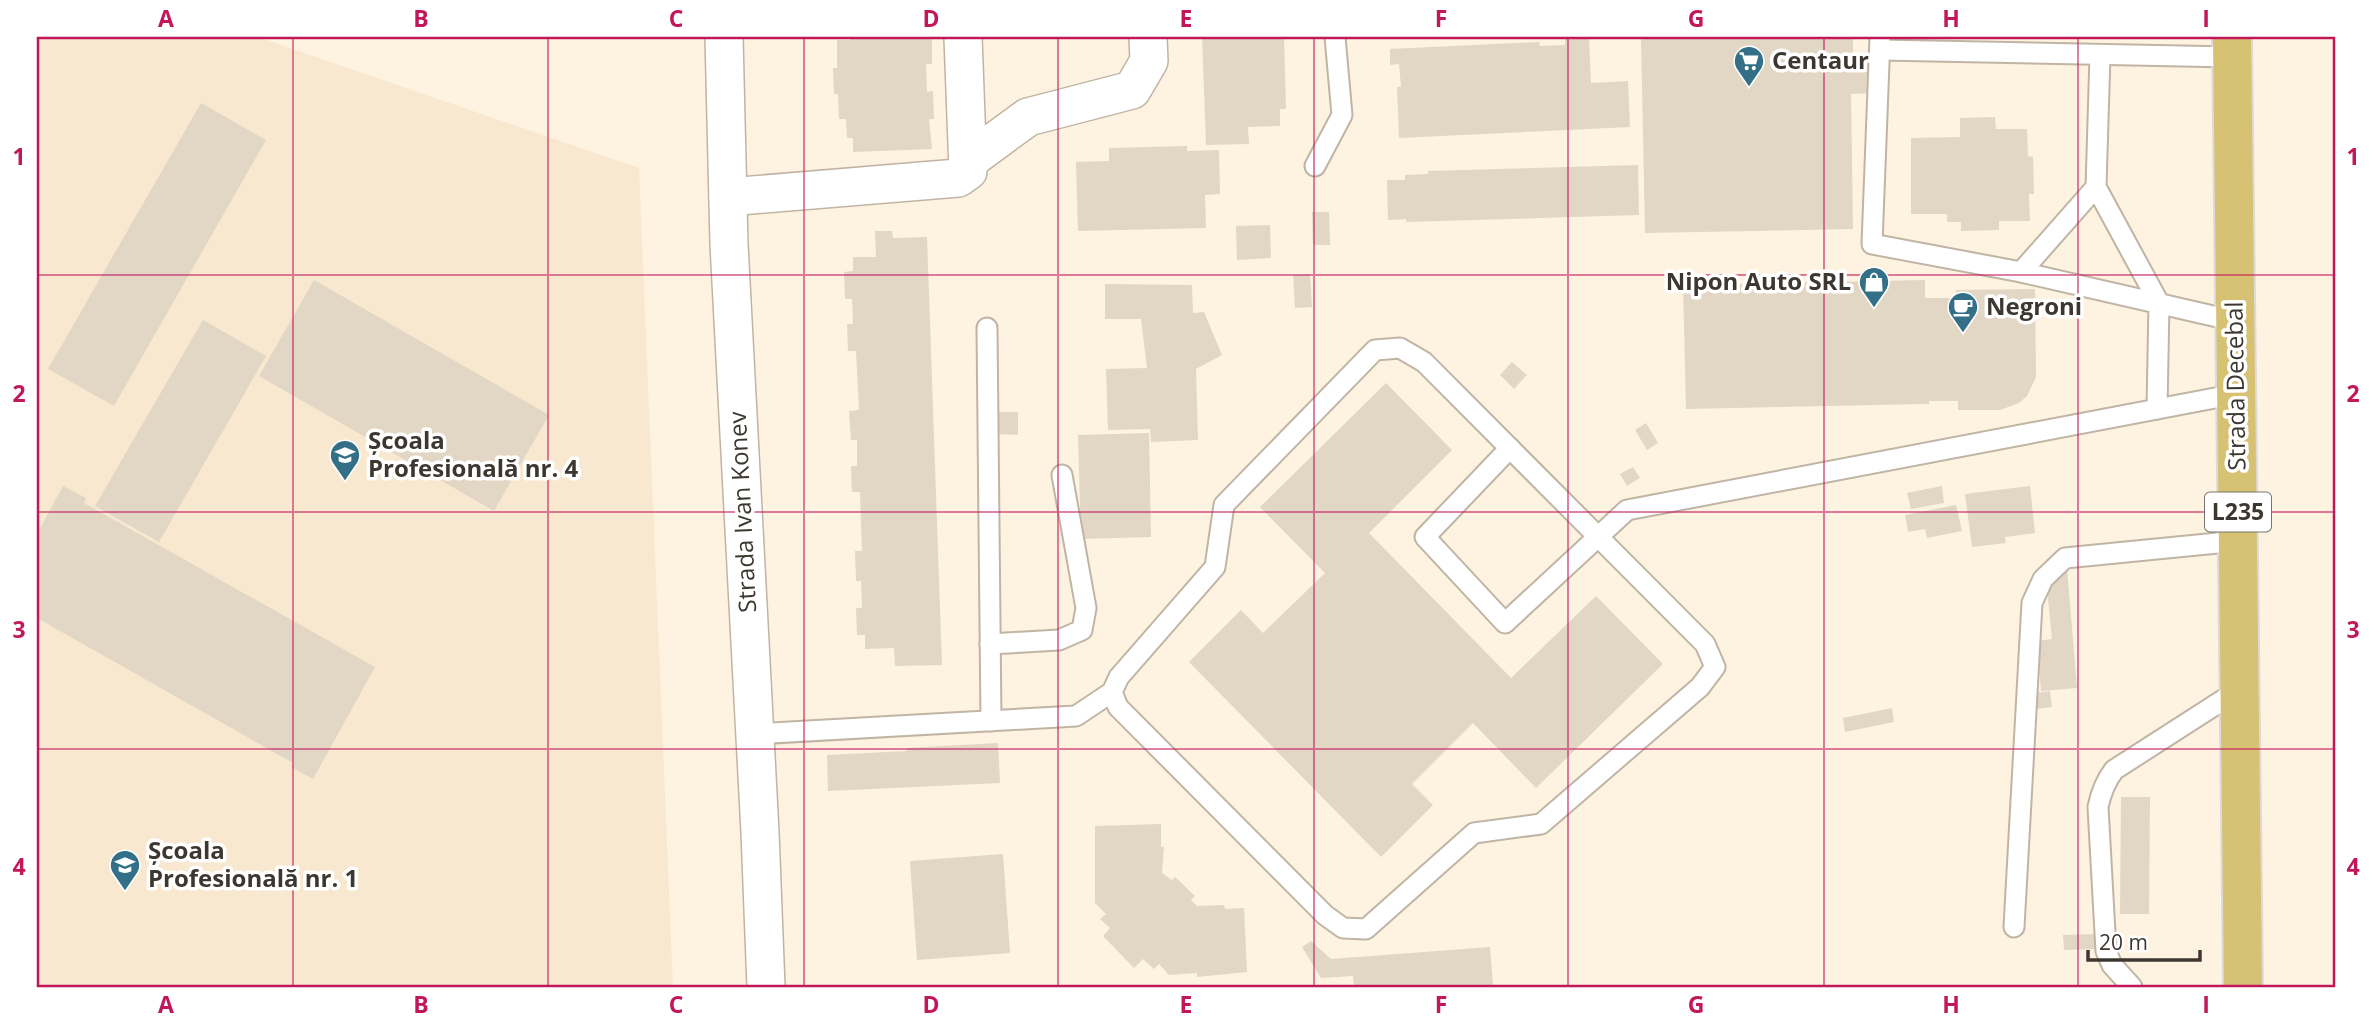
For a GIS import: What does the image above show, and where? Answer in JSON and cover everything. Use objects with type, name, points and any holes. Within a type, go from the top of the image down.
[{"type":"main road","name":"Strada Decebal","points":[[2232,47],[2243,987]]},
{"type":"street","name":"Strada Ivan Konev","points":[[724,37],[728,197],[766,987]]},
{"type":"street","points":[[728,197],[958,178],[968,172],[963,37]]},
{"type":"street","points":[[968,161],[1028,117],[1132,90],[1149,61],[1148,37]]},
{"type":"lane","points":[[1315,166],[1342,114],[1335,37]]},
{"type":"lane","points":[[2148,37],[2161,55]]},
{"type":"lane","points":[[2232,47],[2161,55],[1880,43],[1872,244],[2021,272],[2235,321]]},
{"type":"lane","points":[[2100,54],[2096,187],[2159,303],[2157,410]]},
{"type":"lane","points":[[2021,272],[2096,187]]},
{"type":"lane","points":[[987,328],[990,721]]},
{"type":"lane","points":[[755,734],[1076,716],[1112,692],[1119,677],[1215,567],[1224,505],[1375,350],[1400,348],[1424,362],[1599,536],[1705,644],[1715,667],[1700,687],[1541,824],[1474,832],[1366,929],[1343,929],[1325,915],[1118,707],[1112,692]]},
{"type":"lane","points":[[1510,448],[1425,537],[1505,623],[1627,510],[2236,394]]},
{"type":"lane","points":[[990,644],[1059,639],[1082,630],[1086,608],[1062,475]]},
{"type":"lane","points":[[2014,927],[2032,603],[2043,579],[2065,558],[2238,541]]},
{"type":"lane","points":[[2132,987],[2112,965],[2106,951],[2098,807],[2100,793],[2113,770],[2240,690]]},
{"type":"shaded area","name":"Școala Profesională nr. 4","points":[[37,37],[258,37],[639,168],[673,987],[37,987]]},
{"type":"building","points":[[850,37],[932,37],[932,64],[926,64],[927,92],[933,91],[934,119],[929,119],[932,149],[853,152],[853,138],[847,138],[846,119],[839,119],[833,68],[837,68],[837,40],[850,40]]},
{"type":"building","points":[[1202,37],[1284,37],[1286,109],[1280,109],[1280,126],[1248,127],[1249,144],[1206,145]]},
{"type":"building","points":[[1589,37],[1591,83],[1628,81],[1630,127],[1399,138],[1399,64],[1390,65],[1390,49],[1539,42],[1540,46],[1565,45],[1565,39]]},
{"type":"building","points":[[1641,37],[1853,37],[1853,55],[1870,55],[1871,93],[1851,94],[1853,229],[1645,233]]},
{"type":"building","points":[[201,103],[266,140],[114,406],[48,369]]},
{"type":"building","points":[[1995,117],[1996,129],[2027,129],[2028,156],[2033,157],[2034,194],[2029,194],[2030,221],[1999,221],[1999,230],[1961,231],[1961,222],[1947,222],[1947,214],[1911,214],[1911,138],[1960,137],[1960,118]]},
{"type":"building","points":[[1187,146],[1187,151],[1219,150],[1220,194],[1205,195],[1206,228],[1078,231],[1076,162],[1109,161],[1109,148]]},
{"type":"building","points":[[1638,165],[1639,215],[1406,222],[1406,219],[1388,220],[1387,180],[1405,180],[1405,175],[1428,174],[1428,171]]},
{"type":"building","points":[[1312,212],[1329,212],[1330,245],[1313,245]]},
{"type":"building","points":[[1270,225],[1271,258],[1237,260],[1236,226]]},
{"type":"building","points":[[875,231],[892,231],[893,238],[927,237],[942,665],[895,666],[894,648],[865,649],[865,635],[857,635],[856,608],[862,608],[861,581],[856,581],[855,551],[862,551],[860,492],[852,492],[851,466],[857,466],[857,440],[851,440],[849,411],[859,410],[856,351],[848,351],[847,324],[853,324],[852,299],[845,299],[844,272],[853,271],[853,257],[876,257]]},
{"type":"building","points":[[1310,274],[1312,307],[1295,308],[1293,275]]},
{"type":"building","points":[[314,280],[549,415],[494,511],[259,376]]},
{"type":"building","points":[[1925,280],[1925,298],[1956,298],[1956,290],[2035,289],[2036,377],[2027,396],[2019,403],[2000,410],[1958,410],[1958,401],[1929,401],[1929,404],[1686,409],[1683,285]]},
{"type":"building","points":[[1105,284],[1192,285],[1193,313],[1204,312],[1222,355],[1196,369],[1198,440],[1151,442],[1150,429],[1108,430],[1106,369],[1147,368],[1141,319],[1105,319]]},
{"type":"building","points":[[203,320],[266,356],[159,542],[95,506]]},
{"type":"building","points":[[1512,362],[1527,375],[1514,389],[1500,375]]},
{"type":"building","points":[[1386,383],[1452,450],[1369,533],[1511,678],[1596,596],[1663,664],[1536,788],[1473,723],[1412,784],[1433,805],[1381,857],[1189,662],[1241,610],[1263,633],[1325,573],[1260,507]]},
{"type":"building","points":[[998,412],[1018,412],[1018,435],[998,434]]},
{"type":"building","points":[[1646,423],[1658,443],[1647,450],[1635,430]]},
{"type":"building","points":[[1149,433],[1151,537],[1081,539],[1078,435]]},
{"type":"building","points":[[1633,467],[1640,478],[1627,486],[1620,474]]},
{"type":"building","points":[[63,486],[86,498],[84,503],[375,667],[313,779],[291,767],[293,763],[37,618],[37,534]]},
{"type":"building","points":[[1942,486],[1944,503],[1911,509],[1907,493]]},
{"type":"building","points":[[2030,486],[2035,533],[2005,537],[2006,543],[1972,547],[1965,494]]},
{"type":"building","points":[[1956,505],[1962,531],[1927,538],[1925,529],[1908,532],[1905,515]]},
{"type":"building","points":[[2067,567],[2077,688],[2041,691],[2037,641],[2052,639],[2045,568]]},
{"type":"building","points":[[2050,691],[2052,707],[2037,709],[2035,693]]},
{"type":"building","points":[[1892,708],[1894,722],[1845,732],[1843,718]]},
{"type":"building","points":[[998,743],[1000,783],[828,791],[827,755]]},
{"type":"building","points":[[2121,797],[2150,797],[2149,914],[2120,914]]},
{"type":"building","points":[[1161,824],[1161,847],[1164,847],[1162,873],[1172,880],[1175,877],[1195,896],[1191,900],[1197,906],[1224,905],[1225,909],[1244,908],[1247,972],[1197,977],[1197,973],[1169,975],[1159,964],[1154,969],[1143,959],[1134,968],[1103,936],[1110,928],[1100,919],[1106,914],[1095,903],[1095,826]]},
{"type":"building","points":[[1003,854],[1010,953],[917,960],[910,861]]},
{"type":"building","points":[[2097,934],[2098,949],[2064,950],[2063,935]]},
{"type":"building","points":[[1311,941],[1331,959],[1490,947],[1493,985],[1354,987],[1353,976],[1321,978],[1302,947]]},
{"type":"place","name":"Centaur","points":[[1749,88]]},
{"type":"place","name":"Nipon Auto SRL","points":[[1874,309]]},
{"type":"place","name":"Negroni","points":[[1963,334]]},
{"type":"place","name":"Școala Profesională nr. 4","points":[[345,482]]},
{"type":"place","name":"Școala Profesională nr. 1","points":[[125,892]]}]
